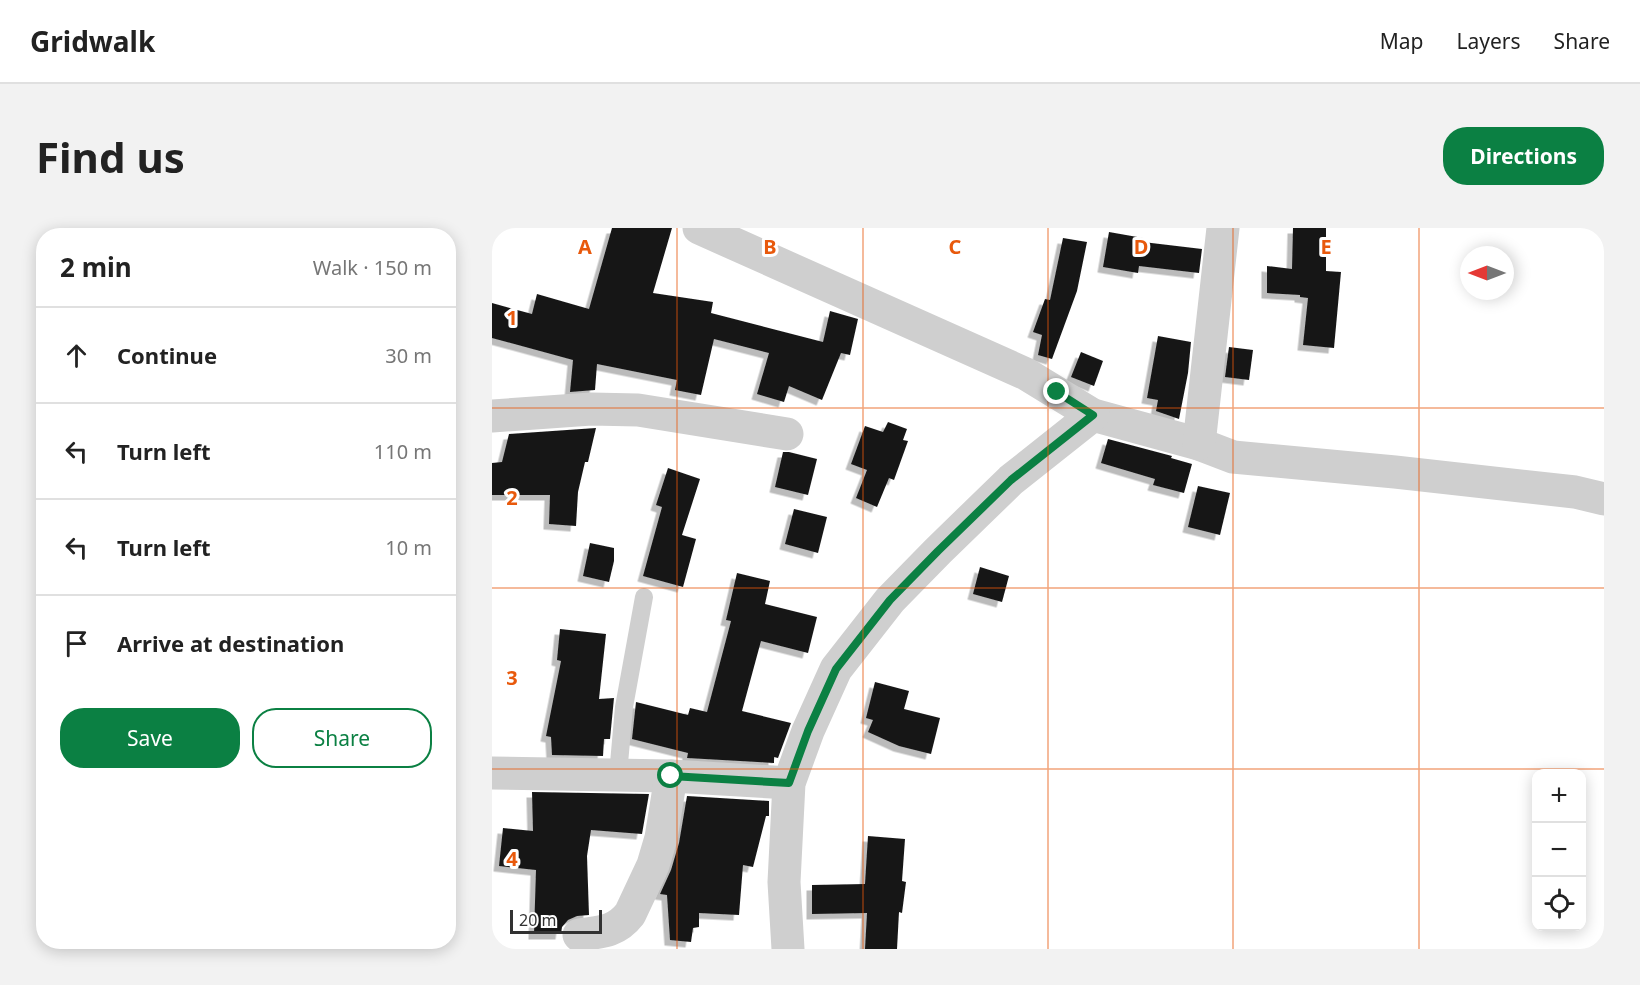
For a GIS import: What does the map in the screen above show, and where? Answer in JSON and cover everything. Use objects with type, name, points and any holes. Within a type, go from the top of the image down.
[{"type":"street","points":[[699,228],[1026,374],[1093,415],[1199,444],[1233,457],[1564,490],[1604,499]]},
{"type":"street","points":[[1199,444],[1223,228]]},
{"type":"street","points":[[492,416],[591,409],[638,410],[787,434]]},
{"type":"street","points":[[788,949],[784,882],[789,783],[808,731],[836,669],[890,600],[938,551],[1011,480],[1093,415]]},
{"type":"street","points":[[492,773],[671,776],[789,783]]},
{"type":"street","points":[[579,935],[614,928],[630,914],[652,865],[661,838],[671,776]]},
{"type":"lane","points":[[618,775],[624,706],[644,597]]},
{"type":"building","points":[[612,228],[672,228],[653,293],[713,302],[711,313],[823,342],[830,311],[858,319],[850,355],[841,353],[822,400],[789,386],[784,402],[757,394],[769,353],[714,339],[701,395],[675,390],[677,380],[597,364],[595,390],[570,392],[573,360],[492,338],[492,303],[532,314],[537,294],[589,309]]},
{"type":"building","points":[[1293,228],[1326,228],[1326,271],[1341,272],[1334,348],[1303,345],[1308,298],[1300,297],[1300,295],[1267,293],[1267,266],[1292,269]]},
{"type":"building","points":[[1109,232],[1143,238],[1143,242],[1202,249],[1199,273],[1139,266],[1138,273],[1103,267]]},
{"type":"building","points":[[1063,238],[1087,242],[1077,291],[1052,359],[1038,355],[1042,335],[1033,332],[1045,299],[1050,300]]},
{"type":"building","points":[[1158,336],[1191,342],[1188,373],[1179,419],[1156,411],[1158,400],[1147,398]]},
{"type":"building","points":[[1229,347],[1253,350],[1249,380],[1225,377]]},
{"type":"building","points":[[1081,352],[1103,361],[1094,386],[1071,377]]},
{"type":"building","points":[[888,422],[907,429],[903,440],[908,441],[894,480],[889,478],[877,507],[856,498],[867,470],[851,464],[865,426],[883,432]]},
{"type":"building","points":[[596,428],[578,492],[576,526],[549,524],[550,495],[492,495],[492,463],[502,462],[509,434]]},
{"type":"building","points":[[1108,439],[1172,456],[1171,458],[1192,464],[1184,493],[1153,485],[1155,479],[1101,463]]},
{"type":"building","points":[[783,452],[817,459],[808,495],[775,487]]},
{"type":"building","points":[[668,468],[700,479],[682,535],[696,539],[683,587],[643,576],[662,507],[656,505]]},
{"type":"building","points":[[1198,486],[1230,493],[1220,535],[1188,527]]},
{"type":"building","points":[[794,509],[827,517],[818,553],[785,544]]},
{"type":"building","points":[[590,543],[614,548],[614,561],[609,582],[583,576]]},
{"type":"building","points":[[980,567],[1009,576],[1002,602],[973,594]]},
{"type":"building","points":[[737,573],[770,581],[765,604],[817,617],[808,653],[761,641],[742,711],[791,723],[778,758],[774,757],[774,763],[687,758],[688,753],[632,739],[636,702],[688,715],[690,708],[707,712],[731,621],[726,620]]},
{"type":"building","points":[[560,629],[606,634],[599,699],[614,698],[610,739],[604,739],[603,756],[552,755],[551,737],[546,736],[561,661],[557,660]]},
{"type":"building","points":[[875,682],[909,691],[904,709],[940,718],[931,754],[899,746],[868,732],[873,720],[866,718]]},
{"type":"building","points":[[532,792],[649,794],[642,834],[591,830],[587,856],[589,915],[577,916],[568,920],[562,927],[561,934],[534,934],[536,870],[499,866],[503,828],[533,831]]},
{"type":"building","points":[[687,796],[769,801],[769,816],[766,816],[753,867],[743,865],[739,915],[699,913],[699,927],[693,928],[691,942],[670,940],[667,895],[660,894],[671,870],[679,843]]},
{"type":"building","points":[[868,836],[905,839],[902,881],[906,882],[902,913],[899,912],[897,949],[865,949],[867,913],[812,914],[812,885],[865,884]]},
{"type":"route","points":[[671,776],[789,783],[808,731],[836,669],[890,600],[1011,480],[1093,415],[1057,392]]}]
